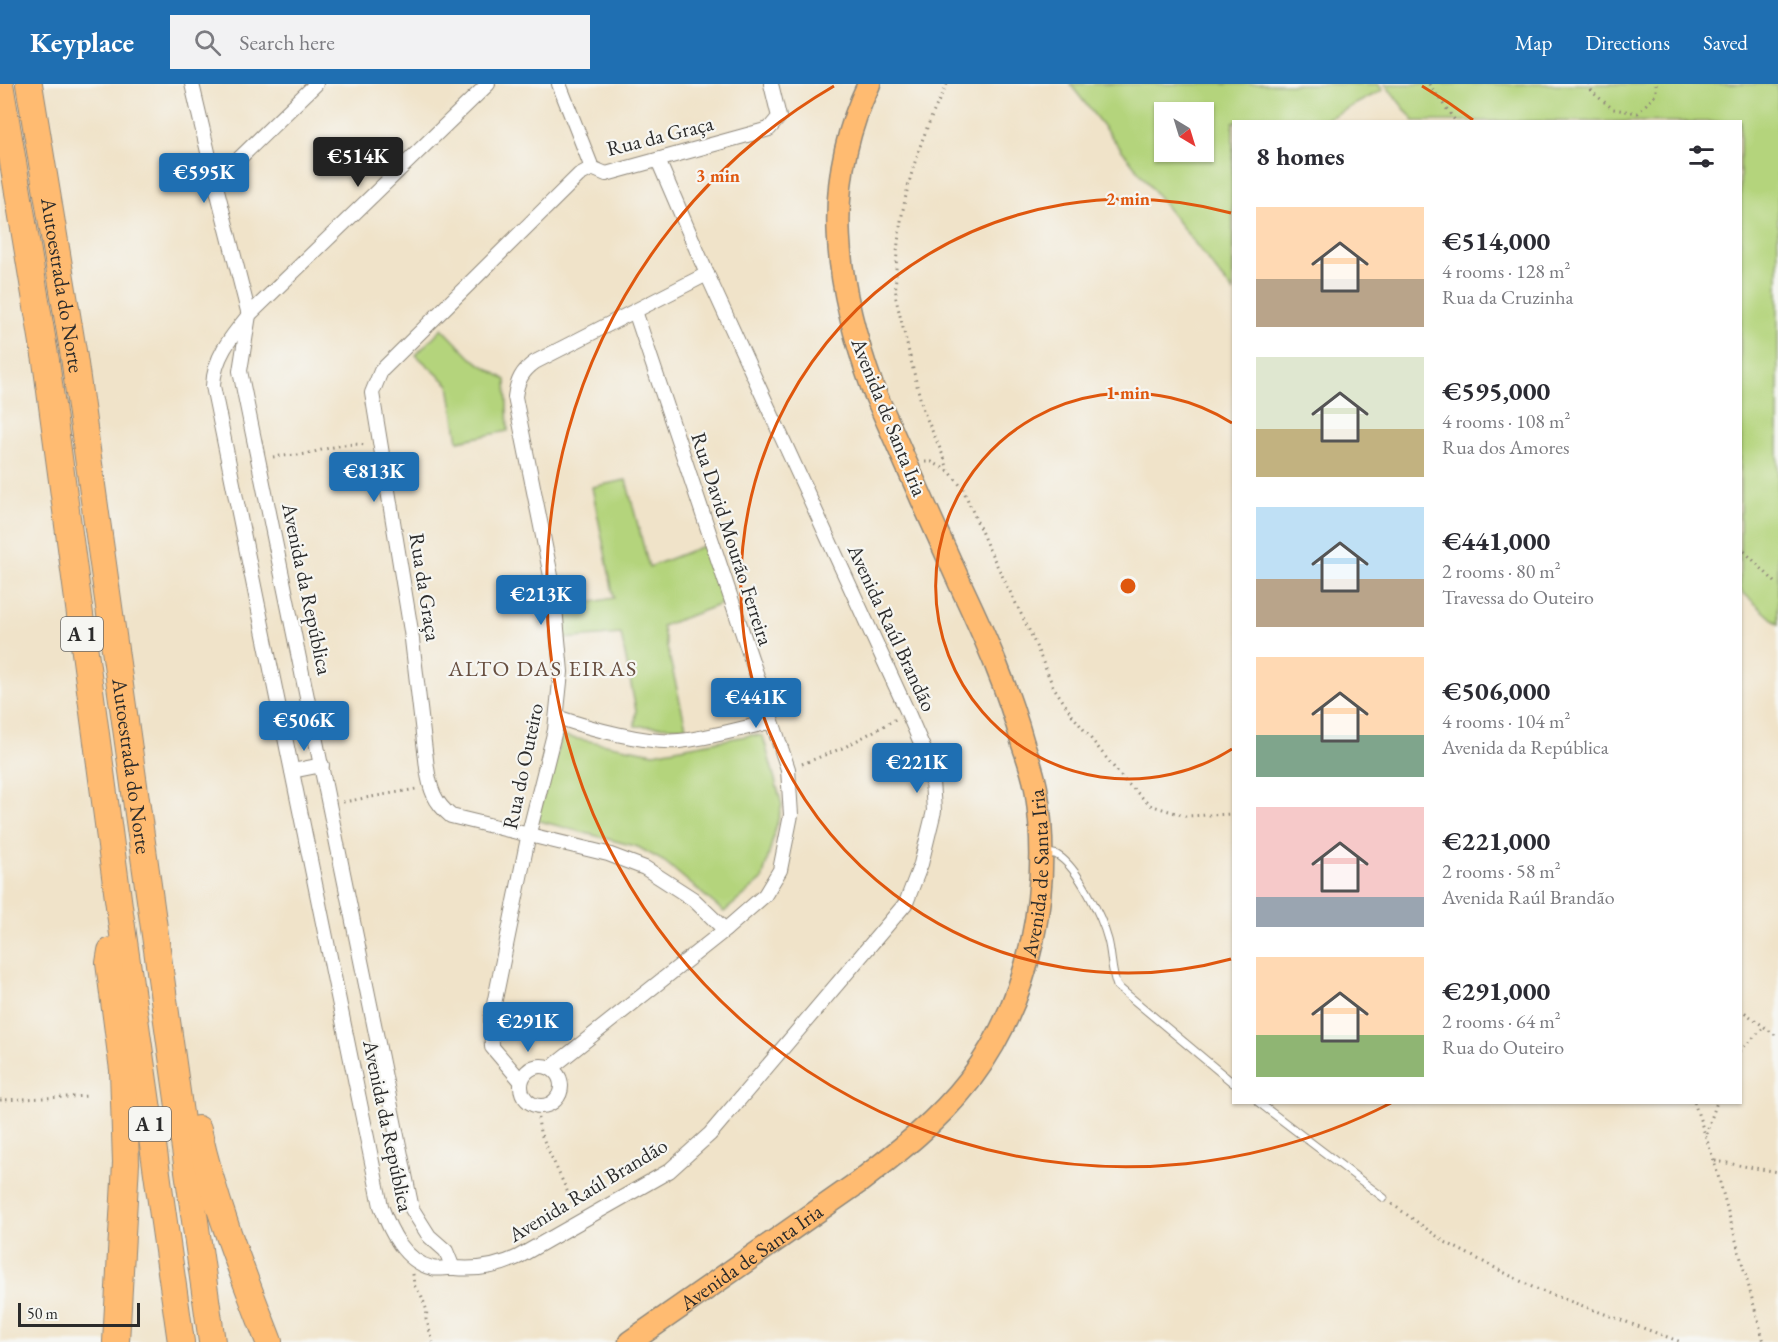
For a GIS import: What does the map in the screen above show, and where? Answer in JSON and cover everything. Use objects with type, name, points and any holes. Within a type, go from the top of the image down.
[{"type":"highway","name":"Autoestrada do Norte","points":[[0,84],[46,361],[119,906],[181,1342]]},
{"type":"highway","name":"Autoestrada do Norte","points":[[29,84],[74,357],[212,1342]]},
{"type":"highway","points":[[116,1342],[126,1163],[123,1070],[109,963],[119,906]]},
{"type":"highway","points":[[163,987],[186,1066],[207,1169],[222,1218],[269,1342]]},
{"type":"main road","name":"Avenida de Santa Iria","points":[[630,1342],[807,1219],[896,1154],[933,1121],[969,1081],[997,1039],[1018,990],[1037,916],[1041,879],[1041,824],[1035,785],[1014,710],[995,659],[873,389],[858,348],[845,296],[838,250],[838,198],[845,148],[861,100],[869,84]]},
{"type":"street","points":[[192,84],[249,315],[488,84]]},
{"type":"street","points":[[215,182],[316,84]]},
{"type":"street","points":[[559,84],[592,168]]},
{"type":"street","name":"Rua da Graça","points":[[725,930],[693,899],[645,868],[608,854],[529,833],[451,816],[440,807],[430,786],[409,620],[372,393],[381,371],[579,175],[592,168],[606,174],[769,129],[778,117],[771,84]]},
{"type":"street","name":"Avenida Raúl Brandão","points":[[453,1268],[472,1270],[499,1265],[518,1257],[669,1172],[710,1134],[906,903],[921,864],[934,811],[931,766],[707,274],[658,160]]},
{"type":"street","name":"Rua do Outeiro","points":[[521,1081],[492,1047],[491,1019],[529,833],[555,730],[561,672],[553,586],[515,397],[517,384],[525,369],[535,362],[707,274]]},
{"type":"street","name":"Rua David Mourão Ferreira","points":[[551,1068],[725,930],[765,895],[780,870],[791,815],[788,769],[770,722],[635,312]]},
{"type":"street","name":"Avenida da República","points":[[249,315],[240,371],[412,1209],[429,1236],[446,1251],[453,1268],[433,1268],[417,1260],[402,1247],[390,1231],[381,1206],[213,386],[214,372],[219,357],[249,315]]},
{"type":"street","points":[[557,717],[580,725],[635,737],[678,741],[770,722]]},
{"type":"street","points":[[292,771],[322,765]]},
{"type":"street","points":[[537,1066],[551,1068],[557,1073],[562,1084],[560,1096],[549,1106],[536,1106],[526,1100],[522,1094],[521,1081],[530,1069],[537,1066]]},
{"type":"lane","points":[[1041,853],[1056,854],[1086,888],[1108,938],[1114,978],[1118,986],[1232,1082]]},
{"type":"lane","points":[[1261,1104],[1384,1198]]},
{"type":"path","points":[[947,84],[923,137],[909,182],[898,237],[895,285],[896,300],[918,394],[948,471]]},
{"type":"path","points":[[1429,84],[1455,120]]},
{"type":"path","points":[[1590,84],[1592,92],[1613,109],[1638,113],[1656,94],[1656,84]]},
{"type":"path","points":[[259,459],[308,454],[332,446],[353,443],[380,446]]},
{"type":"path","points":[[905,463],[932,462],[948,471],[963,489],[1053,686],[1072,715],[1124,780],[1150,805],[1185,816],[1232,814]]},
{"type":"path","points":[[1742,549],[1778,585]]},
{"type":"path","points":[[788,769],[845,747],[908,713]]},
{"type":"path","points":[[330,804],[430,786]]},
{"type":"path","points":[[1742,1010],[1778,1036]]},
{"type":"path","points":[[1742,1049],[1764,1026]]},
{"type":"path","points":[[0,1100],[89,1096]]},
{"type":"path","points":[[1695,1104],[1714,1161],[1764,1342]]},
{"type":"path","points":[[1706,1136],[1716,1104]]},
{"type":"path","points":[[536,1106],[540,1132],[581,1221]]},
{"type":"path","points":[[1714,1161],[1778,1172]]},
{"type":"path","points":[[1384,1198],[1445,1242],[1534,1288],[1681,1342]]},
{"type":"path","points":[[417,1260],[413,1271],[414,1285],[427,1311],[426,1318],[434,1342]]},
{"type":"green space","points":[[1070,84],[1378,84],[1383,90],[1325,120],[1232,120],[1232,291]]},
{"type":"green space","points":[[1385,84],[1778,84],[1778,624],[1742,592],[1742,120],[1413,120]]},
{"type":"green space","points":[[442,328],[471,358],[506,380],[508,431],[458,441],[449,385],[416,355]]},
{"type":"green space","points":[[626,480],[649,567],[703,546],[724,603],[662,626],[686,727],[635,726],[636,710],[621,634],[563,639],[560,608],[614,598],[592,487]]},
{"type":"green space","points":[[751,735],[763,736],[782,805],[762,880],[724,912],[665,862],[638,847],[536,820],[562,736],[654,753]]},
{"type":"district","name":"ALTO DAS EIRAS","points":[[543,668]]}]
